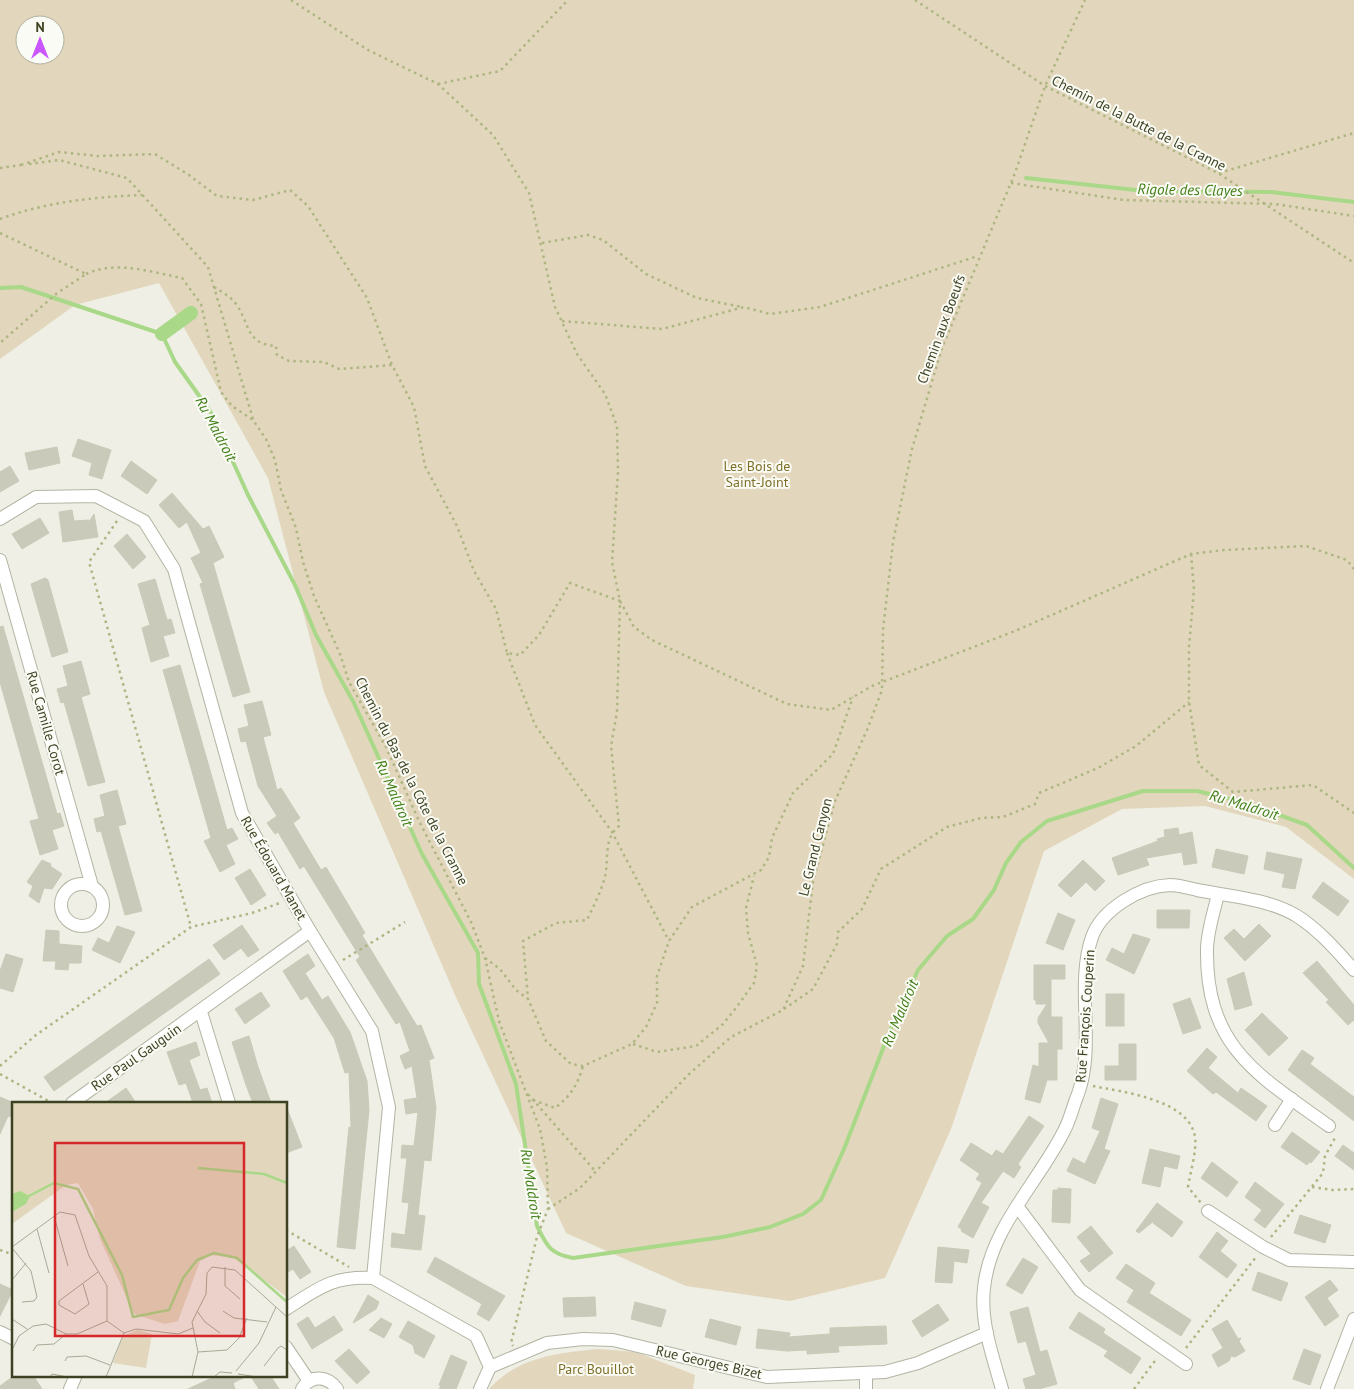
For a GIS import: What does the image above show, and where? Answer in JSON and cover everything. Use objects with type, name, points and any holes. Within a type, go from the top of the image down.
[{"type":"street","name":"Rue Édouard Manet","points":[[0,519],[36,497],[96,496],[144,521],[174,569],[242,813],[310,931],[372,1030],[388,1107],[373,1278]]},
{"type":"street","name":"Rue Camille Corot","points":[[0,560],[92,886]]},
{"type":"street","name":"Rue François Couperin","points":[[1002,1389],[987,1333],[984,1289],[991,1253],[1017,1206],[1065,1131],[1081,1084],[1086,1044],[1087,956],[1093,936],[1104,918],[1130,895],[1170,885],[1218,894],[1270,905],[1295,915],[1318,932],[1354,970]]},
{"type":"street","points":[[1218,894],[1207,948],[1209,988],[1221,1027],[1238,1054],[1263,1079],[1329,1126]]},
{"type":"street","name":"Rue Paul Gauguin","points":[[73,1102],[310,931]]},
{"type":"street","points":[[200,1012],[229,1102]]},
{"type":"street","points":[[1275,1125],[1292,1100]]},
{"type":"street","points":[[1017,1206],[1080,1290],[1186,1364]]},
{"type":"street","points":[[1208,1211],[1263,1247],[1289,1260],[1354,1262]]},
{"type":"street","points":[[288,1308],[327,1283],[353,1277],[373,1278],[476,1336],[490,1367],[480,1389]]},
{"type":"street","points":[[1327,1389],[1354,1319]]},
{"type":"street","points":[[0,1332],[12,1338]]},
{"type":"street","name":"Rue Georges Bizet","points":[[490,1367],[547,1343],[583,1339],[613,1340],[767,1377],[885,1372],[918,1363],[987,1333]]},
{"type":"street","points":[[288,1351],[306,1385],[315,1378],[328,1380],[337,1389]]},
{"type":"street","points":[[866,1373],[866,1389]]},
{"type":"street","points":[[70,1389],[76,1376]]},
{"type":"path","points":[[291,0],[368,50],[438,84],[493,135],[529,193],[542,242],[555,307],[577,354],[605,394],[617,426],[618,472],[612,562],[620,601],[617,712],[611,746],[619,826],[612,832],[606,854],[605,879],[587,920],[556,923],[524,940],[528,999],[546,1041],[571,1064],[583,1066],[632,1044],[658,1052],[696,1046],[724,1024],[754,983],[757,966],[748,933],[746,908],[754,876]]},
{"type":"path","points":[[438,84],[500,71],[568,0]]},
{"type":"path","name":"Chemin de la Butte de la Cranne","points":[[915,0],[1045,86],[1218,173],[1262,204],[1354,263]]},
{"type":"path","name":"Chemin aux Boeufs","points":[[882,682],[883,630],[893,542],[912,449],[942,348],[1011,183],[1045,86],[1085,0]]},
{"type":"path","points":[[1218,173],[1354,133]]},
{"type":"path","points":[[22,165],[59,152],[97,156],[155,154],[189,175],[217,196],[253,200],[290,190],[308,206],[367,298],[392,365],[414,407],[426,466],[458,526],[474,571],[496,609],[508,653],[535,725],[612,832],[669,941]]},
{"type":"path","points":[[0,168],[58,160],[127,178],[208,267],[253,420]]},
{"type":"path","points":[[1011,183],[1124,200],[1262,204],[1354,216]]},
{"type":"path","points":[[0,219],[20,212],[86,198],[142,195]]},
{"type":"path","points":[[0,233],[86,274]]},
{"type":"path","points":[[542,242],[588,235],[603,240],[646,274],[697,298],[770,314],[820,307],[980,256]]},
{"type":"path","name":"Chemin du Bas de la Côte de la Cranne","points":[[0,343],[56,294],[98,268],[120,267],[182,278],[201,304],[221,392],[232,406],[253,420],[266,439],[275,460],[281,490],[296,528],[303,562],[314,596],[340,654],[349,682],[386,747],[438,860],[458,896],[485,958],[499,1021],[540,1129],[546,1158],[548,1209]]},
{"type":"path","points":[[214,287],[225,293],[236,305],[252,337],[267,345],[276,346],[277,355],[289,361],[324,362],[339,369],[392,365]]},
{"type":"path","points":[[562,321],[662,329],[744,308]]},
{"type":"path","points":[[124,511],[89,562],[191,927]]},
{"type":"path","points":[[508,653],[520,655],[539,634],[570,583],[620,601],[634,627],[652,640],[787,704],[831,710],[853,695],[882,682],[1015,631],[1191,554],[1224,550],[1306,546],[1347,560],[1354,569]]},
{"type":"path","points":[[1191,554],[1194,590],[1189,647],[1189,702],[1199,765],[1233,792],[1313,785],[1354,813]]},
{"type":"path","name":"Le Grand Canyon","points":[[782,1010],[803,966],[813,882],[835,801],[867,730],[882,690],[882,682]]},
{"type":"path","points":[[632,1044],[633,1040],[646,1027],[657,1003],[657,976],[669,941],[692,907],[754,876],[761,870],[769,857],[772,838],[793,793],[833,754],[853,695]]},
{"type":"path","points":[[519,1355],[510,1343],[537,1237],[548,1209],[580,1188],[688,1075],[731,1037],[782,1010],[813,989],[837,944],[838,932],[862,909],[881,869],[947,827],[981,818],[1003,817],[1035,804],[1039,793],[1098,768],[1136,746],[1189,702]]},
{"type":"path","points":[[0,1066],[36,1035],[191,927],[252,913],[291,899]]},
{"type":"path","points":[[332,966],[405,922]]},
{"type":"path","points":[[485,958],[500,969],[516,990],[528,999]]},
{"type":"path","points":[[532,1100],[555,1108],[565,1101],[578,1083],[583,1066]]},
{"type":"path","points":[[0,1074],[50,1102]]},
{"type":"path","points":[[1081,1084],[1157,1100],[1183,1118],[1196,1138],[1188,1188],[1208,1211]]},
{"type":"path","points":[[527,1093],[596,1172]]},
{"type":"path","points":[[1312,1187],[1333,1190],[1354,1189]]},
{"type":"path","points":[[288,1231],[347,1264],[351,1269],[353,1277]]},
{"type":"path","points":[[0,1250],[12,1254]]},
{"type":"path","points":[[1134,1389],[1164,1350]]},
{"type":"green space","name":"Les Bois de Saint-Joint","points":[[0,0],[1354,0],[1354,879],[1286,827],[1205,806],[1122,809],[1044,851],[951,1129],[885,1278],[790,1301],[686,1286],[566,1233],[455,995],[324,692],[268,478],[159,283],[75,305],[0,359]]},
{"type":"green space","name":"Parc Bouillot","points":[[598,1349],[636,1352],[695,1375],[693,1389],[489,1389],[500,1378],[525,1363],[568,1352]]},
{"type":"building","points":[[78,439],[111,450],[102,479],[89,475],[92,463],[72,456]]},
{"type":"building","points":[[57,447],[60,463],[29,470],[25,453]]},
{"type":"building","points":[[131,461],[157,480],[147,494],[121,476]]},
{"type":"building","points":[[10,466],[19,481],[0,492],[0,472]]},
{"type":"building","points":[[172,493],[203,529],[209,526],[224,557],[213,563],[250,692],[233,697],[200,584],[203,583],[191,558],[201,553],[187,522],[179,528],[159,505]]},
{"type":"building","points":[[72,510],[74,521],[89,520],[87,525],[94,514],[98,537],[63,542],[59,512]]},
{"type":"building","points":[[40,518],[49,533],[22,549],[12,534]]},
{"type":"building","points":[[127,534],[146,557],[133,569],[114,546]]},
{"type":"building","points":[[45,578],[48,580],[68,652],[52,657],[31,584]]},
{"type":"building","points":[[155,579],[167,620],[171,619],[175,633],[163,636],[169,656],[151,662],[142,628],[150,625],[138,584]]},
{"type":"building","points":[[3,626],[57,814],[60,813],[64,826],[52,830],[58,849],[40,855],[30,821],[39,819],[0,682],[0,627]]},
{"type":"building","points":[[81,661],[90,694],[81,697],[105,782],[88,786],[64,702],[61,703],[57,689],[68,686],[63,666]]},
{"type":"building","points":[[180,665],[227,830],[232,828],[238,839],[226,845],[235,864],[220,872],[204,841],[211,838],[163,670]]},
{"type":"building","points":[[262,701],[271,735],[263,737],[277,790],[281,788],[300,818],[293,823],[321,870],[326,867],[365,933],[362,935],[417,1026],[421,1025],[434,1058],[429,1060],[436,1108],[431,1161],[424,1160],[418,1215],[425,1216],[421,1250],[391,1247],[392,1233],[405,1235],[409,1203],[402,1202],[407,1158],[401,1158],[402,1145],[414,1146],[418,1112],[406,1114],[404,1100],[417,1098],[412,1066],[405,1069],[400,1056],[410,1051],[400,1022],[396,1024],[356,960],[360,957],[304,866],[300,869],[278,832],[275,834],[267,823],[277,816],[258,786],[246,741],[241,742],[238,729],[249,726],[244,705]]},
{"type":"building","points":[[117,790],[126,824],[118,826],[142,911],[125,915],[101,831],[97,832],[94,819],[105,816],[100,795]]},
{"type":"building","points":[[1178,828],[1179,835],[1192,832],[1197,863],[1184,865],[1182,852],[1146,858],[1149,865],[1118,875],[1112,858],[1158,841],[1157,839],[1165,837],[1164,830]]},
{"type":"building","points":[[1216,849],[1248,856],[1244,874],[1212,867]]},
{"type":"building","points":[[1267,852],[1302,859],[1295,889],[1282,887],[1285,874],[1264,869]]},
{"type":"building","points":[[42,860],[51,864],[50,866],[62,874],[52,889],[44,888],[39,903],[29,896],[33,886],[27,882]]},
{"type":"building","points":[[1083,860],[1105,881],[1095,891],[1086,882],[1071,897],[1058,885]]},
{"type":"building","points":[[250,869],[266,895],[251,905],[235,878]]},
{"type":"building","points":[[1323,882],[1349,901],[1338,916],[1312,897]]},
{"type":"building","points":[[1157,910],[1190,910],[1189,928],[1157,928]]},
{"type":"building","points":[[1058,913],[1075,920],[1063,950],[1046,943]]},
{"type":"building","points":[[1259,924],[1271,936],[1245,961],[1224,938],[1234,929],[1244,939]]},
{"type":"building","points":[[242,925],[259,950],[248,957],[241,948],[224,960],[213,945]]},
{"type":"building","points":[[117,926],[135,932],[120,963],[92,950],[98,938],[109,943]]},
{"type":"building","points":[[46,930],[59,931],[59,944],[82,946],[81,963],[69,963],[68,970],[55,969],[56,961],[43,961]]},
{"type":"building","points":[[1133,934],[1150,939],[1134,974],[1106,960],[1112,948],[1124,954]]},
{"type":"building","points":[[6,954],[23,959],[13,992],[0,988],[0,971]]},
{"type":"building","points":[[308,954],[315,966],[305,973],[322,1000],[328,996],[350,1032],[367,1081],[369,1110],[355,1249],[337,1247],[349,1127],[351,1128],[349,1072],[345,1073],[334,1038],[307,996],[301,1000],[283,971]]},
{"type":"building","points":[[209,959],[220,974],[54,1091],[44,1077]]},
{"type":"building","points":[[1317,961],[1354,1005],[1354,1020],[1348,1025],[1326,1002],[1329,1000],[1303,973]]},
{"type":"building","points":[[1034,965],[1065,965],[1065,979],[1051,979],[1051,1017],[1062,1017],[1062,1049],[1057,1049],[1057,1080],[1047,1080],[1040,1103],[1025,1099],[1033,1065],[1039,1067],[1039,1043],[1049,1043],[1038,1023],[1038,1018],[1047,1004],[1036,1004],[1036,1000],[1034,1000]]},
{"type":"building","points":[[1244,972],[1252,1005],[1235,1010],[1227,979]]},
{"type":"building","points":[[261,992],[270,1006],[245,1024],[235,1009]]},
{"type":"building","points":[[1106,994],[1124,994],[1124,1026],[1106,1026]]},
{"type":"building","points":[[1190,998],[1201,1028],[1183,1034],[1173,1004]]},
{"type":"building","points":[[1262,1013],[1288,1038],[1269,1056],[1245,1030]]},
{"type":"building","points":[[249,1036],[271,1102],[253,1102],[232,1042]]},
{"type":"building","points":[[196,1042],[200,1055],[189,1060],[200,1090],[207,1088],[212,1102],[193,1102],[186,1083],[179,1085],[167,1052]]},
{"type":"building","points":[[1119,1044],[1136,1044],[1136,1080],[1105,1080],[1105,1066],[1119,1066]]},
{"type":"building","points":[[1207,1048],[1217,1057],[1208,1068],[1238,1093],[1241,1088],[1267,1106],[1256,1121],[1216,1092],[1213,1094],[1187,1071]]},
{"type":"building","points":[[1302,1050],[1314,1058],[1310,1064],[1354,1097],[1354,1121],[1288,1070]]},
{"type":"building","points":[[126,1088],[135,1102],[106,1102]]},
{"type":"building","points":[[0,1097],[12,1102],[12,1117],[8,1116],[0,1134]]},
{"type":"building","points":[[1101,1098],[1118,1104],[1104,1149],[1110,1151],[1095,1184],[1067,1171],[1073,1158],[1085,1164],[1100,1131],[1092,1128]]},
{"type":"building","points":[[288,1111],[302,1147],[288,1152]]},
{"type":"building","points":[[1029,1116],[1044,1126],[1018,1164],[1021,1167],[1014,1178],[1003,1171],[981,1203],[989,1207],[973,1238],[958,1227],[982,1183],[976,1179],[980,1174],[960,1160],[971,1143],[992,1156],[996,1150],[1003,1154]]},
{"type":"building","points":[[1292,1132],[1320,1152],[1311,1163],[1309,1162],[1307,1165],[1281,1147]]},
{"type":"building","points":[[1343,1145],[1354,1153],[1354,1170],[1335,1156]]},
{"type":"building","points":[[1150,1149],[1180,1156],[1177,1169],[1164,1166],[1160,1187],[1142,1183]]},
{"type":"building","points":[[1212,1162],[1238,1182],[1227,1197],[1201,1178]]},
{"type":"building","points":[[1255,1182],[1284,1204],[1265,1228],[1254,1220],[1262,1210],[1245,1197]]},
{"type":"building","points":[[1058,1188],[1071,1189],[1070,1223],[1052,1222],[1053,1190],[1058,1190]]},
{"type":"building","points":[[1157,1203],[1183,1222],[1172,1237],[1153,1223],[1155,1220],[1139,1233],[1136,1231]]},
{"type":"building","points":[[1300,1215],[1331,1225],[1325,1243],[1294,1233]]},
{"type":"building","points":[[1091,1226],[1113,1253],[1089,1272],[1080,1261],[1091,1254],[1077,1237]]},
{"type":"building","points":[[1217,1232],[1228,1241],[1220,1251],[1237,1265],[1227,1278],[1199,1257]]},
{"type":"building","points":[[294,1246],[311,1272],[300,1279],[293,1269],[288,1272],[288,1250]]},
{"type":"building","points":[[938,1247],[969,1250],[967,1263],[954,1261],[952,1283],[935,1282]]},
{"type":"building","points":[[435,1257],[505,1296],[489,1321],[477,1314],[482,1304],[427,1272]]},
{"type":"building","points":[[1023,1258],[1038,1267],[1022,1294],[1006,1285]]},
{"type":"building","points":[[1126,1264],[1155,1283],[1149,1293],[1191,1320],[1181,1336],[1127,1302],[1134,1290],[1116,1278]]},
{"type":"building","points":[[1258,1272],[1288,1283],[1281,1301],[1252,1290]]},
{"type":"building","points":[[1330,1280],[1338,1290],[1327,1298],[1339,1316],[1325,1326],[1305,1297]]},
{"type":"building","points":[[0,1284],[12,1290],[12,1292],[0,1316]]},
{"type":"building","points":[[368,1295],[379,1302],[376,1309],[353,1323]]},
{"type":"building","points":[[595,1297],[596,1316],[564,1317],[563,1298]]},
{"type":"building","points":[[635,1302],[666,1310],[661,1327],[631,1319]]},
{"type":"building","points":[[938,1304],[949,1320],[922,1337],[912,1321]]},
{"type":"building","points":[[1028,1307],[1040,1352],[1047,1350],[1057,1384],[1039,1389],[1026,1389],[1023,1379],[1036,1375],[1026,1341],[1018,1343],[1010,1312]]},
{"type":"building","points":[[1079,1312],[1105,1329],[1103,1333],[1141,1358],[1131,1374],[1104,1356],[1108,1351],[1069,1328]]},
{"type":"building","points":[[334,1316],[343,1330],[312,1349],[297,1324],[308,1317],[315,1328]]},
{"type":"building","points":[[381,1318],[392,1324],[384,1338],[369,1330]]},
{"type":"building","points":[[710,1319],[741,1327],[736,1345],[705,1337]]},
{"type":"building","points":[[1227,1320],[1238,1339],[1241,1338],[1239,1341],[1245,1351],[1235,1357],[1231,1356],[1229,1361],[1218,1367],[1212,1355],[1223,1348],[1212,1329]]},
{"type":"building","points":[[408,1321],[435,1336],[424,1358],[415,1353],[413,1345],[399,1337]]},
{"type":"building","points":[[886,1326],[887,1344],[838,1346],[839,1352],[807,1354],[807,1350],[787,1351],[756,1348],[758,1329],[790,1333],[789,1337],[830,1334],[830,1328]]},
{"type":"building","points":[[349,1349],[370,1372],[357,1384],[335,1361]]},
{"type":"building","points":[[1304,1349],[1321,1355],[1310,1385],[1293,1379]]},
{"type":"building","points":[[451,1355],[467,1362],[456,1389],[439,1389],[441,1386],[439,1385]]},
{"type":"building","points":[[14,1376],[34,1376],[42,1389],[0,1389],[0,1386]]},
{"type":"building","points":[[216,1376],[247,1376],[233,1383],[235,1389],[188,1389]]},
{"type":"building","points":[[251,1376],[271,1376],[279,1389],[259,1389]]},
{"type":"waterway","name":"Rigole des Clayes","points":[[1026,178],[1145,191],[1271,192],[1354,202]]},
{"type":"waterway","name":"Ru Maldroit","points":[[0,288],[21,287],[162,334],[175,362],[210,411],[248,495],[295,585],[316,635],[354,703],[422,854],[478,953],[479,984],[516,1084],[537,1226],[550,1248],[559,1254],[573,1258],[723,1237],[770,1227],[803,1214],[821,1200],[844,1149],[889,1033],[918,970],[947,936],[973,919],[994,890],[1006,863],[1021,842],[1047,821],[1143,791],[1197,791],[1246,803],[1307,825],[1354,868]]},
{"type":"waterway","points":[[162,334],[191,313]]}]
